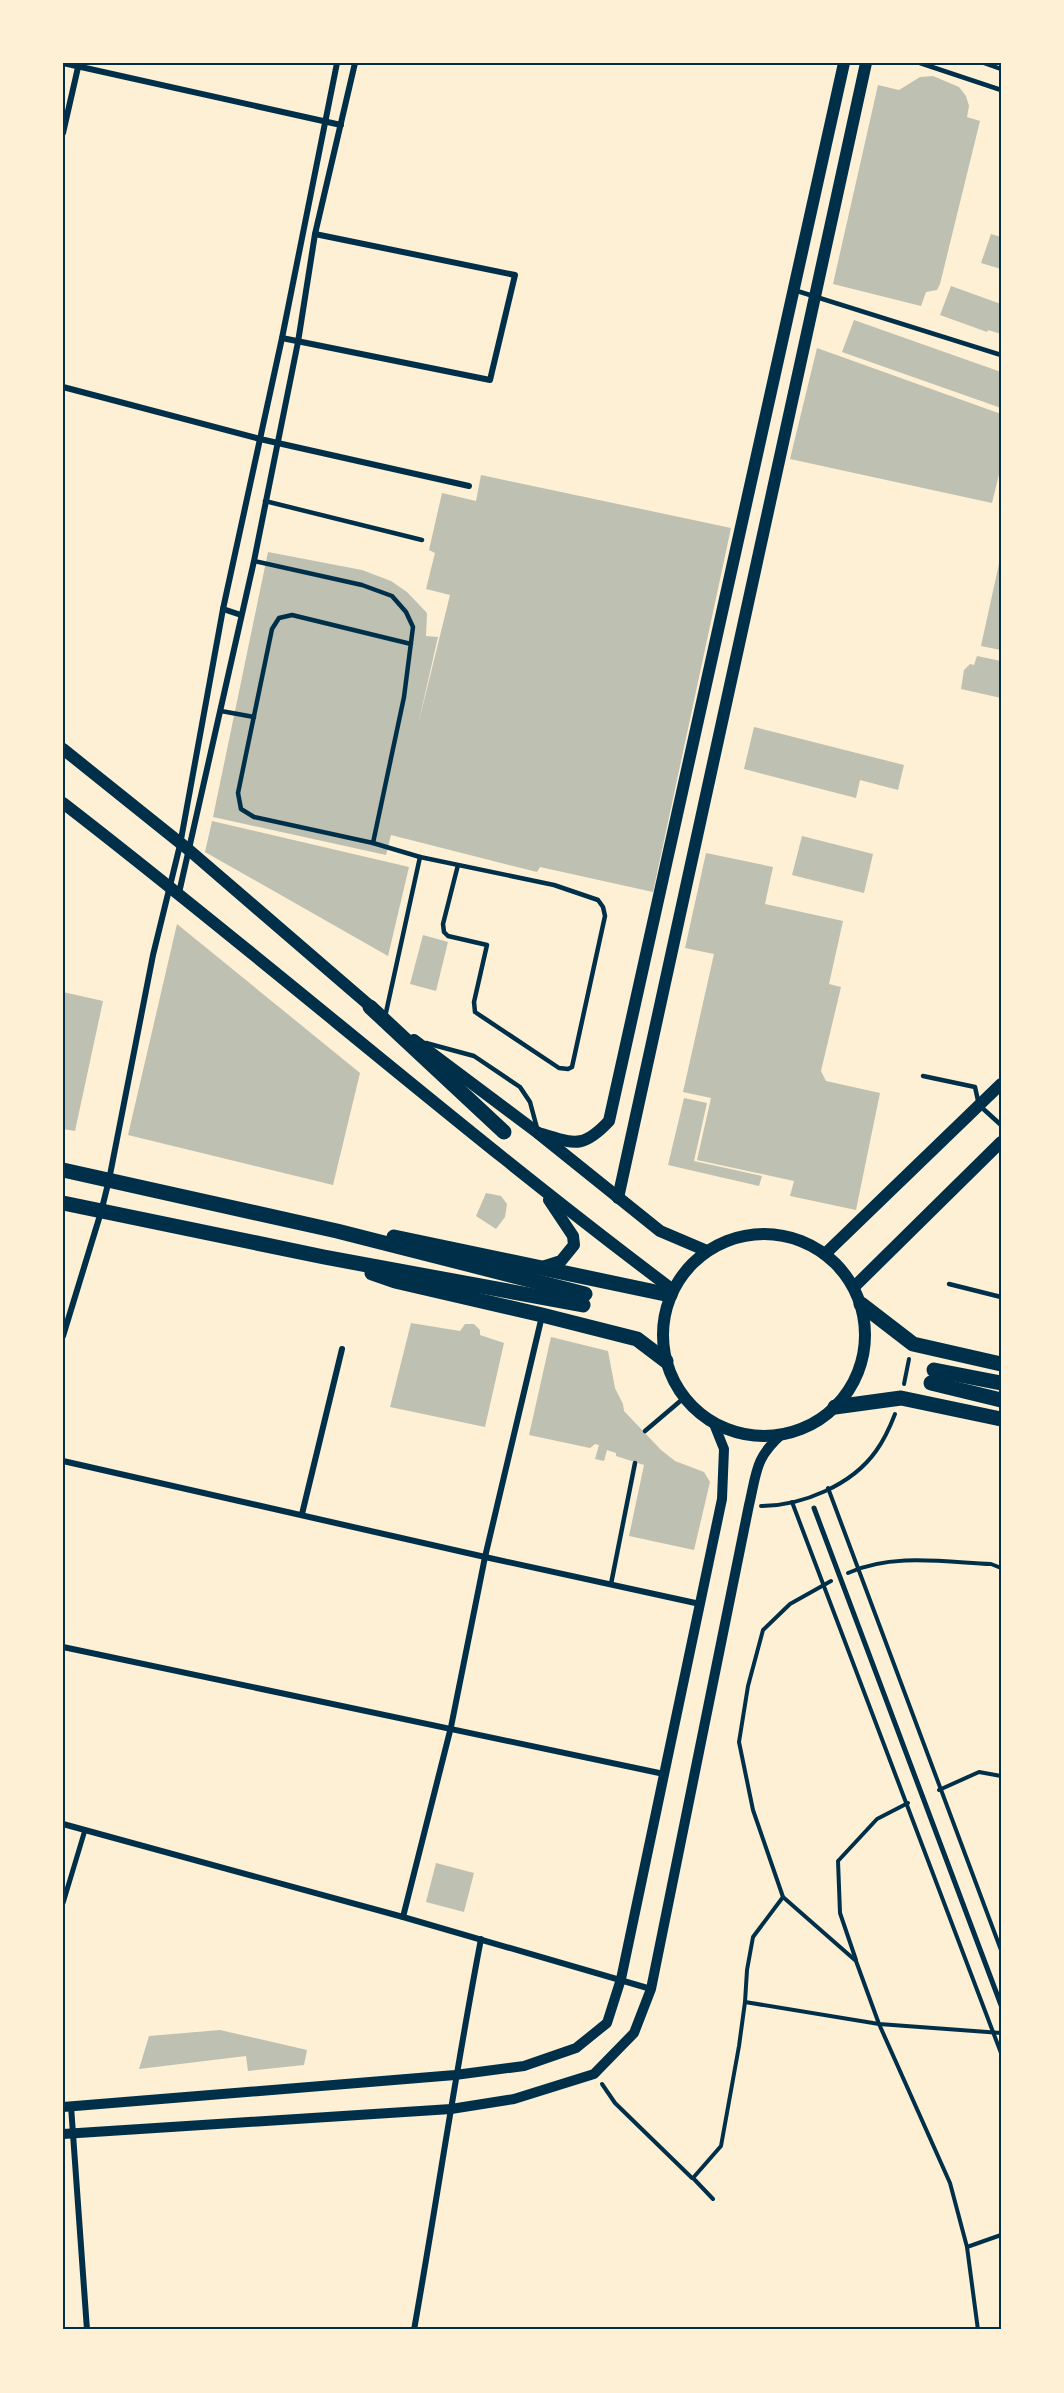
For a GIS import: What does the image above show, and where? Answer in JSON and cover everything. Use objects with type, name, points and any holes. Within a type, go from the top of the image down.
[{"type":"main road","points":[[538,1133],[571,1143],[584,1142],[595,1137],[609,1121],[844,63]]},
{"type":"main road","points":[[618,1198],[867,63]]},
{"type":"main road","points":[[703,700],[725,705]]},
{"type":"main road","points":[[63,749],[184,847],[370,1007],[504,1132]]},
{"type":"main road","points":[[63,802],[169,884],[671,1293]]},
{"type":"main road","points":[[370,1007],[538,1133],[660,1231],[707,1251]]},
{"type":"main road","points":[[825,1254],[1001,1084]]},
{"type":"main road","points":[[854,1287],[1001,1142]]},
{"type":"main road","points":[[63,1170],[337,1230],[584,1299],[324,1257],[63,1203]]},
{"type":"main road","points":[[535,1184],[552,1204],[573,1236],[574,1245],[561,1261],[539,1268]]},
{"type":"main road","points":[[337,1230],[407,1238],[539,1268],[671,1293]]},
{"type":"main road","points":[[767,1233],[798,1239],[825,1254],[841,1269],[854,1287],[861,1304],[866,1331],[863,1359],[852,1385],[835,1407],[810,1425],[782,1434],[753,1435],[714,1424],[699,1412],[678,1389],[666,1361],[663,1328],[671,1293],[687,1268],[707,1251],[735,1237],[767,1233]]},
{"type":"main road","points":[[324,1257],[395,1281],[637,1339],[666,1361]]},
{"type":"main road","points":[[861,1304],[913,1344],[1000,1362]]},
{"type":"main road","points":[[1001,1383],[932,1376],[1001,1400]]},
{"type":"main road","points":[[835,1407],[901,1398],[1001,1419]]},
{"type":"street","points":[[63,63],[341,125]]},
{"type":"street","points":[[179,893],[184,847],[223,609],[282,338],[337,63]]},
{"type":"street","points":[[63,1336],[109,1180],[169,884],[184,847],[221,711],[298,342],[315,234],[355,63]]},
{"type":"street","points":[[63,133],[79,65]]},
{"type":"street","points":[[282,338],[490,380],[514,275],[315,234]]},
{"type":"street","points":[[63,387],[260,439],[469,486]]},
{"type":"street","points":[[223,609],[241,615]]},
{"type":"street","points":[[206,706],[221,711]]},
{"type":"street","points":[[403,1917],[451,1727],[485,1557],[542,1315]]},
{"type":"street","points":[[302,1514],[342,1348]]},
{"type":"street","points":[[87,2330],[67,2107],[455,2075],[524,2066],[576,2048],[607,2023],[621,1979],[722,1499],[724,1449],[714,1424]]},
{"type":"street","points":[[68,2134],[451,2109],[514,2099],[594,2074],[634,2033],[651,1989],[749,1505],[759,1463],[767,1448],[782,1434]]},
{"type":"street","points":[[63,1461],[701,1604]]},
{"type":"street","points":[[814,1508],[1001,2005]]},
{"type":"street","points":[[63,1647],[664,1773]]},
{"type":"street","points":[[63,1824],[403,1917],[651,1989]]},
{"type":"street","points":[[63,1903],[85,1830]]},
{"type":"street","points":[[414,2330],[455,2075],[481,1939]]},
{"type":"lane","points":[[920,63],[1001,90]]},
{"type":"lane","points":[[984,63],[1001,69]]},
{"type":"lane","points":[[794,290],[1001,355]]},
{"type":"lane","points":[[265,501],[422,540]]},
{"type":"lane","points":[[254,561],[362,585],[392,596],[406,612],[413,627],[404,697],[373,843]]},
{"type":"lane","points":[[411,644],[292,615],[279,618],[272,630],[238,793],[241,809],[254,817],[373,843],[420,857],[554,885],[598,900],[605,916],[572,1067],[559,1068],[475,1012],[474,1002],[487,945],[448,936],[444,932],[443,924],[458,865]]},
{"type":"lane","points":[[221,711],[254,717]]},
{"type":"lane","points":[[385,1018],[420,857]]},
{"type":"lane","points":[[415,1041],[474,1056],[520,1087],[530,1102],[538,1133]]},
{"type":"lane","points":[[923,1076],[975,1087],[979,1105],[1001,1125]]},
{"type":"lane","points":[[949,1284],[1001,1297]]},
{"type":"lane","points":[[645,1431],[685,1397]]},
{"type":"lane","points":[[611,1584],[635,1463]]},
{"type":"path","points":[[749,1505],[776,1506],[792,1502],[828,1488],[859,1468],[875,1452],[886,1435],[901,1398],[913,1344]]},
{"type":"path","points":[[828,1488],[1001,1950]]},
{"type":"path","points":[[792,1502],[1001,2053]]},
{"type":"path","points":[[856,1961],[783,1898],[753,1810],[739,1742],[748,1686],[763,1630],[790,1604],[858,1568],[894,1561],[991,1564],[1001,1568]]},
{"type":"path","points":[[978,2330],[967,2247],[950,2184],[879,2024],[856,1961],[840,1913],[838,1861],[877,1819],[922,1795],[979,1772],[1001,1776]]},
{"type":"path","points":[[693,2178],[721,2146],[745,2002],[747,1970],[753,1938],[783,1898]]},
{"type":"path","points":[[745,2002],[879,2024],[1001,2033]]},
{"type":"path","points":[[594,2074],[615,2103],[713,2199]]},
{"type":"path","points":[[967,2247],[1001,2235]]},
{"type":"building","points":[[933,76],[959,87],[966,96],[969,106],[967,117],[980,121],[940,284],[937,290],[926,292],[921,306],[833,284],[878,85],[899,90],[920,77]]},
{"type":"building","points":[[991,234],[1001,237],[1001,269],[981,263]]},
{"type":"building","points":[[951,286],[1001,304],[1001,334],[988,330],[987,332],[940,315]]},
{"type":"building","points":[[854,320],[1001,372],[1001,408],[842,352]]},
{"type":"building","points":[[817,348],[1001,414],[1001,466],[992,503],[790,459]]},
{"type":"building","points":[[481,475],[731,528],[653,892],[540,867],[537,872],[391,835],[386,855],[213,817],[268,552],[362,570],[391,581],[407,592],[427,613],[426,636],[438,637],[418,725],[450,595],[426,589],[435,553],[429,550],[442,493],[476,501]]},
{"type":"building","points":[[1001,559],[1001,650],[981,646]]},
{"type":"building","points":[[977,656],[1001,661],[1001,698],[961,689],[964,670],[970,664],[974,665]]},
{"type":"building","points":[[754,727],[904,765],[898,790],[860,780],[856,798],[744,769]]},
{"type":"building","points":[[212,821],[409,867],[388,956],[205,852]]},
{"type":"building","points":[[802,836],[873,854],[864,893],[792,875]]},
{"type":"building","points":[[706,853],[773,867],[765,904],[843,921],[829,984],[841,987],[821,1071],[826,1081],[880,1093],[856,1210],[790,1196],[794,1181],[697,1160],[711,1098],[683,1092],[714,954],[685,948]]},
{"type":"building","points":[[177,924],[360,1073],[333,1185],[128,1135]]},
{"type":"building","points":[[423,935],[448,942],[436,991],[410,984]]},
{"type":"building","points":[[63,992],[103,1001],[75,1131],[63,1129]]},
{"type":"building","points":[[684,1098],[707,1103],[694,1161],[762,1176],[759,1186],[668,1165]]},
{"type":"building","points":[[486,1193],[501,1196],[507,1204],[505,1217],[496,1229],[476,1216]]},
{"type":"building","points":[[411,1323],[460,1331],[465,1324],[474,1324],[480,1330],[480,1335],[504,1343],[485,1427],[390,1407]]},
{"type":"building","points":[[551,1337],[608,1351],[615,1388],[624,1411],[661,1450],[675,1461],[704,1472],[710,1482],[694,1550],[629,1536],[644,1465],[616,1456],[616,1453],[607,1450],[604,1461],[595,1459],[599,1445],[595,1444],[590,1448],[529,1435]]},
{"type":"building","points":[[436,1863],[474,1873],[464,1912],[426,1902]]},
{"type":"building","points":[[220,2030],[307,2050],[304,2065],[248,2071],[246,2056],[139,2069],[149,2036]]}]
